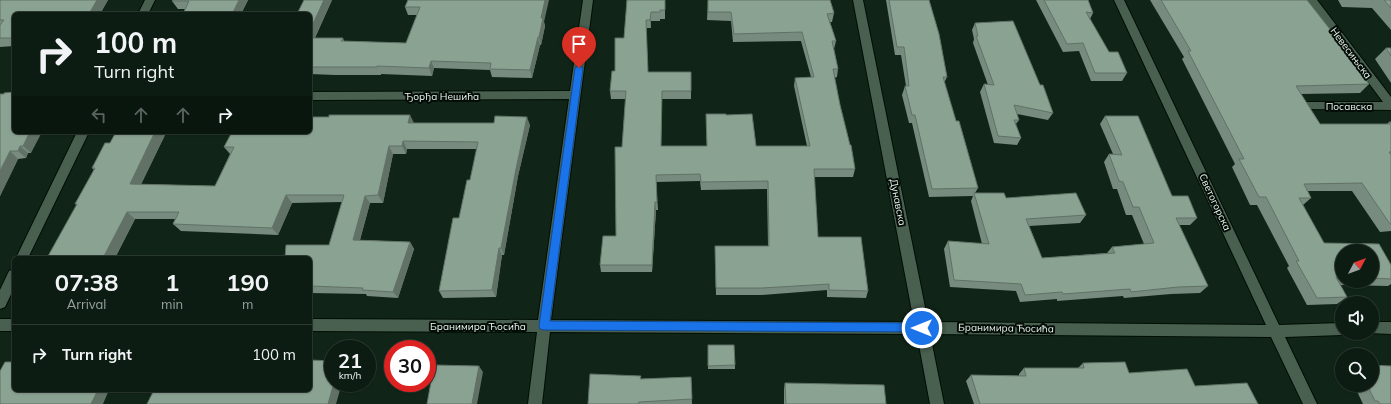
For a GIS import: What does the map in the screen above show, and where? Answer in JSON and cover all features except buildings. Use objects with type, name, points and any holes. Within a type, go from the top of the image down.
[{"type":"street","points":[[144,12],[150,0]]},
{"type":"street","points":[[535,404],[544,326],[588,0]]},
{"type":"street","name":"Дунавска","points":[[858,0],[937,404]]},
{"type":"street","name":"Светогорска","points":[[1119,0],[1310,404]]},
{"type":"street","name":"Невесињска","points":[[1312,0],[1391,105]]},
{"type":"street","name":"Ђорђа Нешића","points":[[312,96],[575,95]]},
{"type":"street","name":"Посавска","points":[[1307,106],[1391,105]]},
{"type":"street","points":[[23,256],[82,134]]},
{"type":"street","points":[[0,303],[12,278]]},
{"type":"street","points":[[0,325],[12,325]]},
{"type":"street","name":"Бранимира Ћосића","points":[[312,326],[544,326],[1276,331],[1335,329]]},
{"type":"street","points":[[1379,328],[1391,328]]},
{"type":"route","points":[[579,68],[544,326],[922,328]]}]
